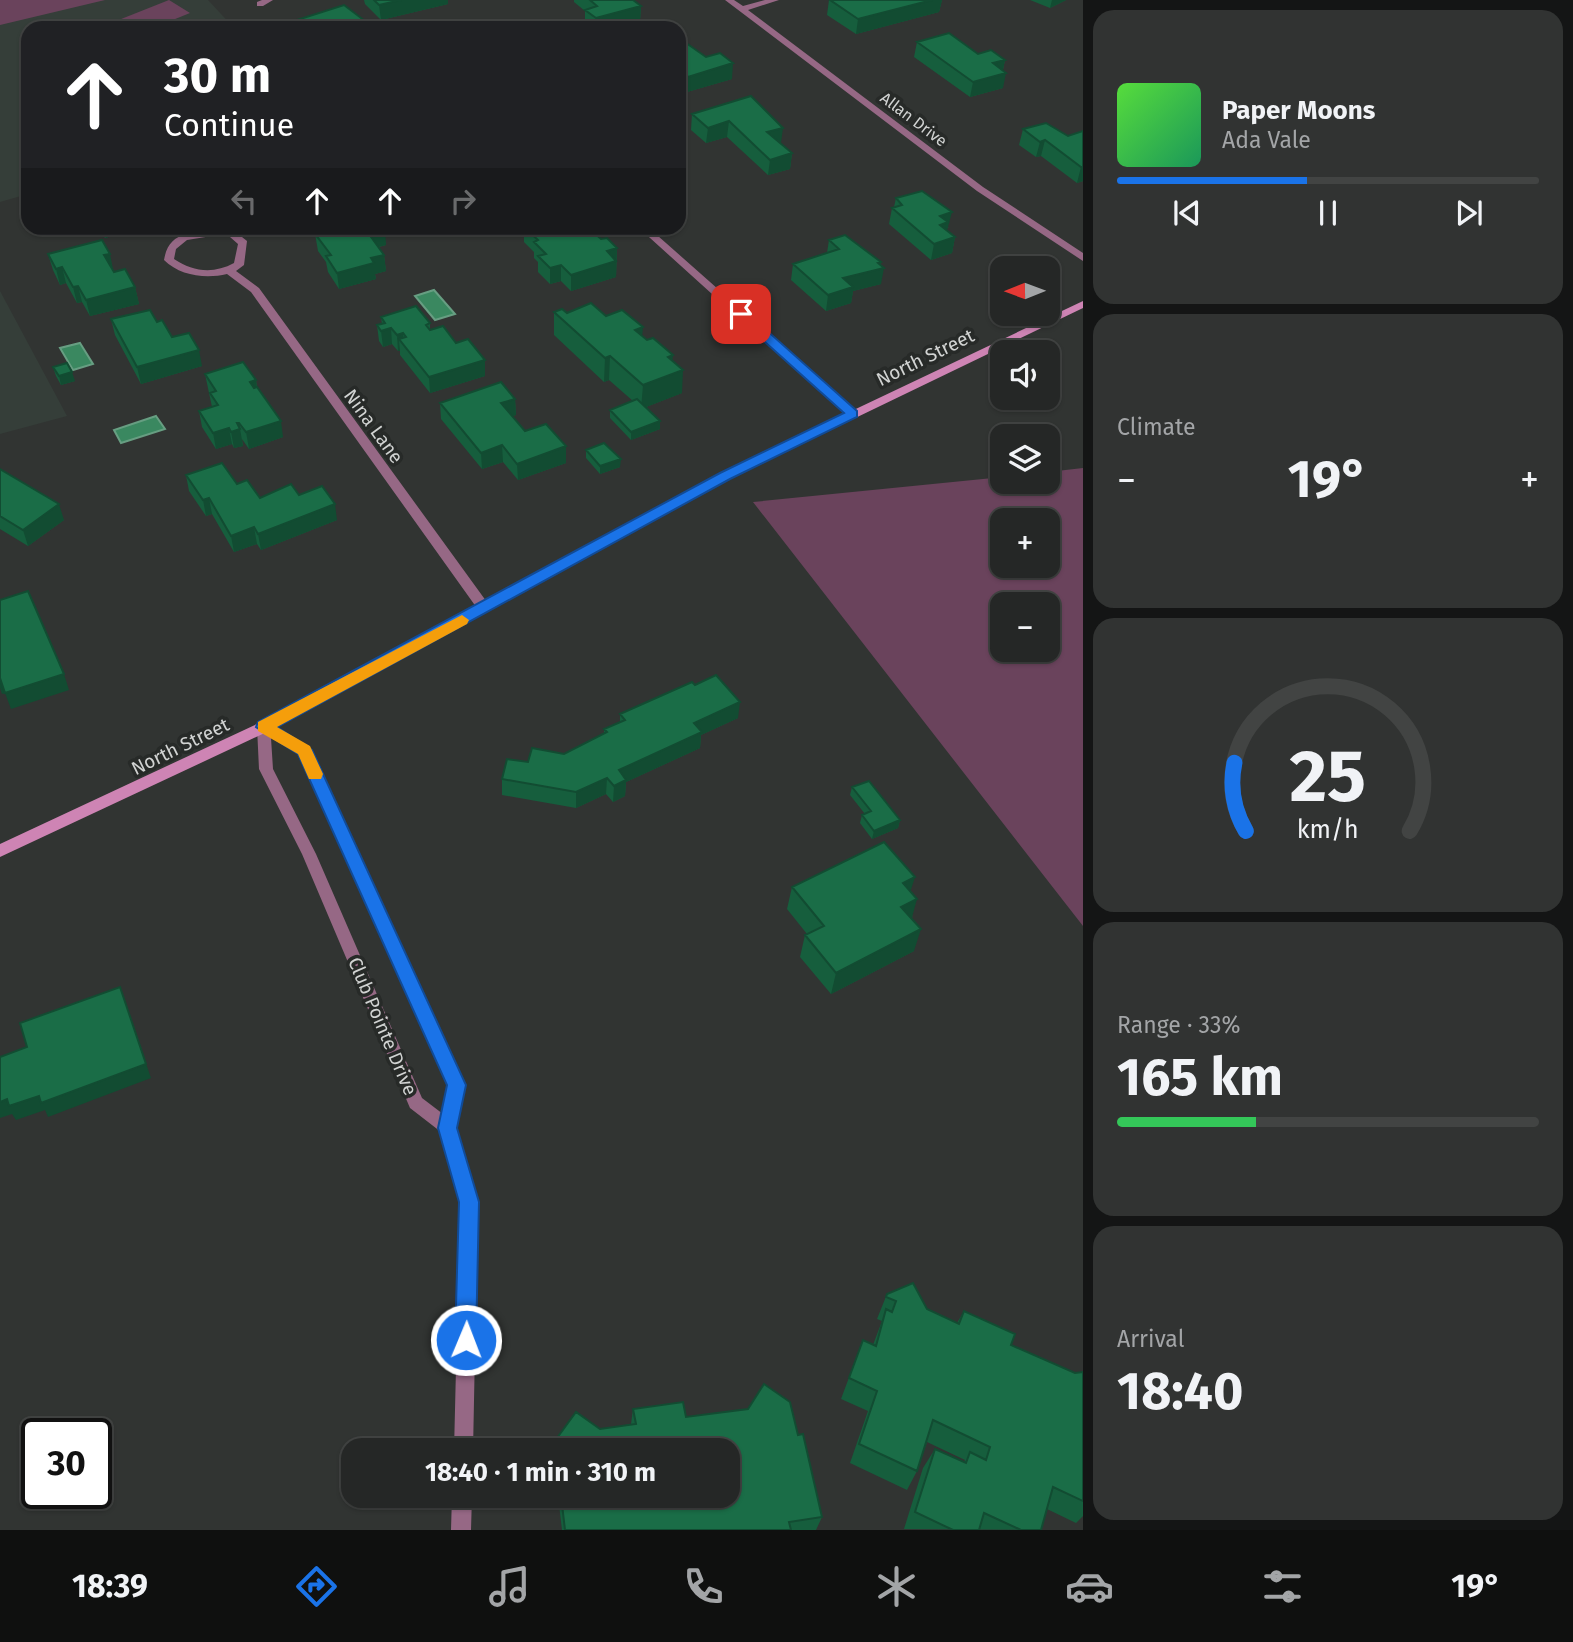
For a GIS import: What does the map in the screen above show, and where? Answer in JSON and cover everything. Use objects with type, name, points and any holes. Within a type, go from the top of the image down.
[{"type":"main road","name":"North Street","points":[[0,851],[264,727],[725,476],[1083,304]]},
{"type":"street","name":"Allan Drive","points":[[729,0],[980,189],[1083,258]]},
{"type":"street","points":[[742,9],[775,0]]},
{"type":"street","points":[[192,235],[184,237],[171,248],[169,260],[180,269],[206,274],[230,271],[239,265],[243,243],[233,235]]},
{"type":"street","points":[[652,235],[852,414]]},
{"type":"street","name":"Nina Lane","points":[[230,271],[255,290],[484,608]]},
{"type":"street","points":[[264,727],[304,750],[457,1085],[448,1128],[469,1202],[463,1438]]},
{"type":"street","name":"Club Pointe Drive","points":[[264,727],[266,769],[309,854],[416,1102],[448,1128]]},
{"type":"street","points":[[461,1530],[462,1508]]},
{"type":"shaded area","points":[[0,0],[208,0],[228,21],[21,21],[21,196],[0,202]]},
{"type":"shaded area","points":[[0,0],[105,0],[0,25]]},
{"type":"shaded area","points":[[169,0],[190,13],[170,21],[116,21]]},
{"type":"shaded area","points":[[434,290],[455,314],[435,320],[415,296]]},
{"type":"shaded area","points":[[0,291],[67,416],[0,434]]},
{"type":"shaded area","points":[[80,343],[93,364],[73,370],[60,348]]},
{"type":"shaded area","points":[[156,416],[165,429],[121,443],[114,430]]},
{"type":"shaded area","points":[[1083,468],[1083,926],[753,502],[990,478],[990,494],[1060,494],[1060,471]]},
{"type":"building","points":[[374,0],[401,0],[379,5]]},
{"type":"building","points":[[590,0],[633,0],[641,6],[596,18],[585,10],[597,6]]},
{"type":"building","points":[[830,0],[932,0],[858,19]]},
{"type":"building","points":[[344,5],[365,21],[294,21]]},
{"type":"building","points":[[949,33],[978,54],[991,50],[1005,60],[993,63],[1006,73],[973,82],[917,42]]},
{"type":"building","points":[[686,43],[706,57],[720,53],[733,63],[688,77]]},
{"type":"building","points":[[751,96],[783,128],[767,132],[792,153],[770,160],[729,121],[708,128],[692,114]]},
{"type":"building","points":[[1046,123],[1068,136],[1083,131],[1083,167],[1045,140],[1040,142],[1023,129]]},
{"type":"building","points":[[922,191],[952,212],[940,216],[948,222],[940,225],[955,237],[934,244],[892,208],[902,205],[896,198]]},
{"type":"building","points":[[316,235],[370,235],[384,255],[371,258],[374,263],[337,273],[326,256],[331,255]]},
{"type":"building","points":[[533,235],[597,235],[601,239],[607,238],[617,248],[607,251],[616,261],[571,275],[561,265],[550,268],[538,256],[546,254],[534,242],[538,240]]},
{"type":"building","points":[[845,235],[881,262],[878,263],[884,268],[843,278],[853,287],[828,295],[793,264],[839,249],[829,240]]},
{"type":"building","points":[[102,240],[110,254],[104,255],[114,272],[125,269],[135,287],[86,300],[78,286],[73,287],[62,267],[56,269],[48,254]]},
{"type":"building","points":[[591,303],[606,316],[622,310],[643,327],[635,330],[647,340],[653,338],[673,355],[668,357],[683,370],[643,385],[610,356],[605,358],[554,312],[562,309],[567,313]]},
{"type":"building","points":[[416,306],[430,323],[426,325],[430,330],[443,326],[456,343],[468,339],[485,360],[429,377],[399,339],[406,337],[403,333],[397,335],[391,328],[381,331],[377,325],[385,323],[381,317]]},
{"type":"building","points":[[150,310],[157,322],[162,320],[172,337],[189,333],[199,350],[137,367],[111,319]]},
{"type":"building","points":[[243,362],[256,380],[250,382],[254,388],[257,387],[281,421],[246,432],[237,423],[240,429],[231,432],[229,428],[213,433],[199,411],[218,405],[210,393],[216,391],[205,374]]},
{"type":"building","points":[[67,363],[72,372],[59,376],[53,367]]},
{"type":"building","points":[[501,382],[515,399],[501,403],[525,431],[546,424],[566,446],[517,464],[502,445],[481,453],[440,403]]},
{"type":"building","points":[[637,399],[660,421],[631,432],[610,410]]},
{"type":"building","points":[[604,443],[621,459],[600,466],[586,450]]},
{"type":"building","points":[[222,463],[237,484],[247,480],[260,498],[291,484],[299,495],[322,486],[335,504],[258,534],[254,527],[231,536],[209,498],[203,500],[186,475]]},
{"type":"building","points":[[0,469],[59,504],[23,530],[0,516]]},
{"type":"building","points":[[28,591],[64,674],[5,693],[0,678],[0,600]]},
{"type":"building","points":[[716,675],[740,702],[694,723],[702,732],[619,770],[626,780],[614,786],[607,778],[576,792],[502,779],[507,759],[528,762],[532,748],[564,754],[607,732],[604,729],[625,720],[620,714],[692,682],[695,685]]},
{"type":"building","points":[[869,781],[900,820],[874,831],[862,815],[871,811],[852,787]]},
{"type":"building","points":[[884,842],[915,877],[903,883],[917,899],[901,907],[921,929],[836,973],[805,935],[824,926],[792,887]]},
{"type":"building","points":[[120,987],[146,1064],[41,1103],[39,1096],[9,1106],[7,1099],[0,1102],[0,1057],[27,1047],[20,1023]]},
{"type":"building","points":[[913,1283],[927,1309],[959,1324],[964,1311],[1015,1334],[1011,1345],[1075,1373],[1083,1372],[1083,1501],[1053,1487],[1041,1530],[1021,1530],[984,1513],[979,1530],[953,1530],[915,1512],[935,1449],[966,1463],[970,1452],[986,1460],[990,1447],[933,1420],[917,1471],[859,1444],[877,1391],[849,1378],[863,1340],[876,1346],[886,1309],[892,1312],[896,1301],[886,1297],[887,1294]]},
{"type":"building","points":[[764,1384],[790,1402],[798,1435],[803,1434],[822,1517],[789,1522],[791,1530],[565,1530],[562,1508],[740,1508],[740,1438],[557,1438],[576,1412],[600,1429],[636,1424],[633,1409],[683,1402],[686,1417],[748,1409]]},
{"type":"slow traffic","points":[[315,774],[304,750],[264,727],[462,620]]},
{"type":"route","points":[[466,1340],[469,1202],[448,1128],[457,1085],[304,750],[264,727],[725,476],[852,414],[741,314]]}]
